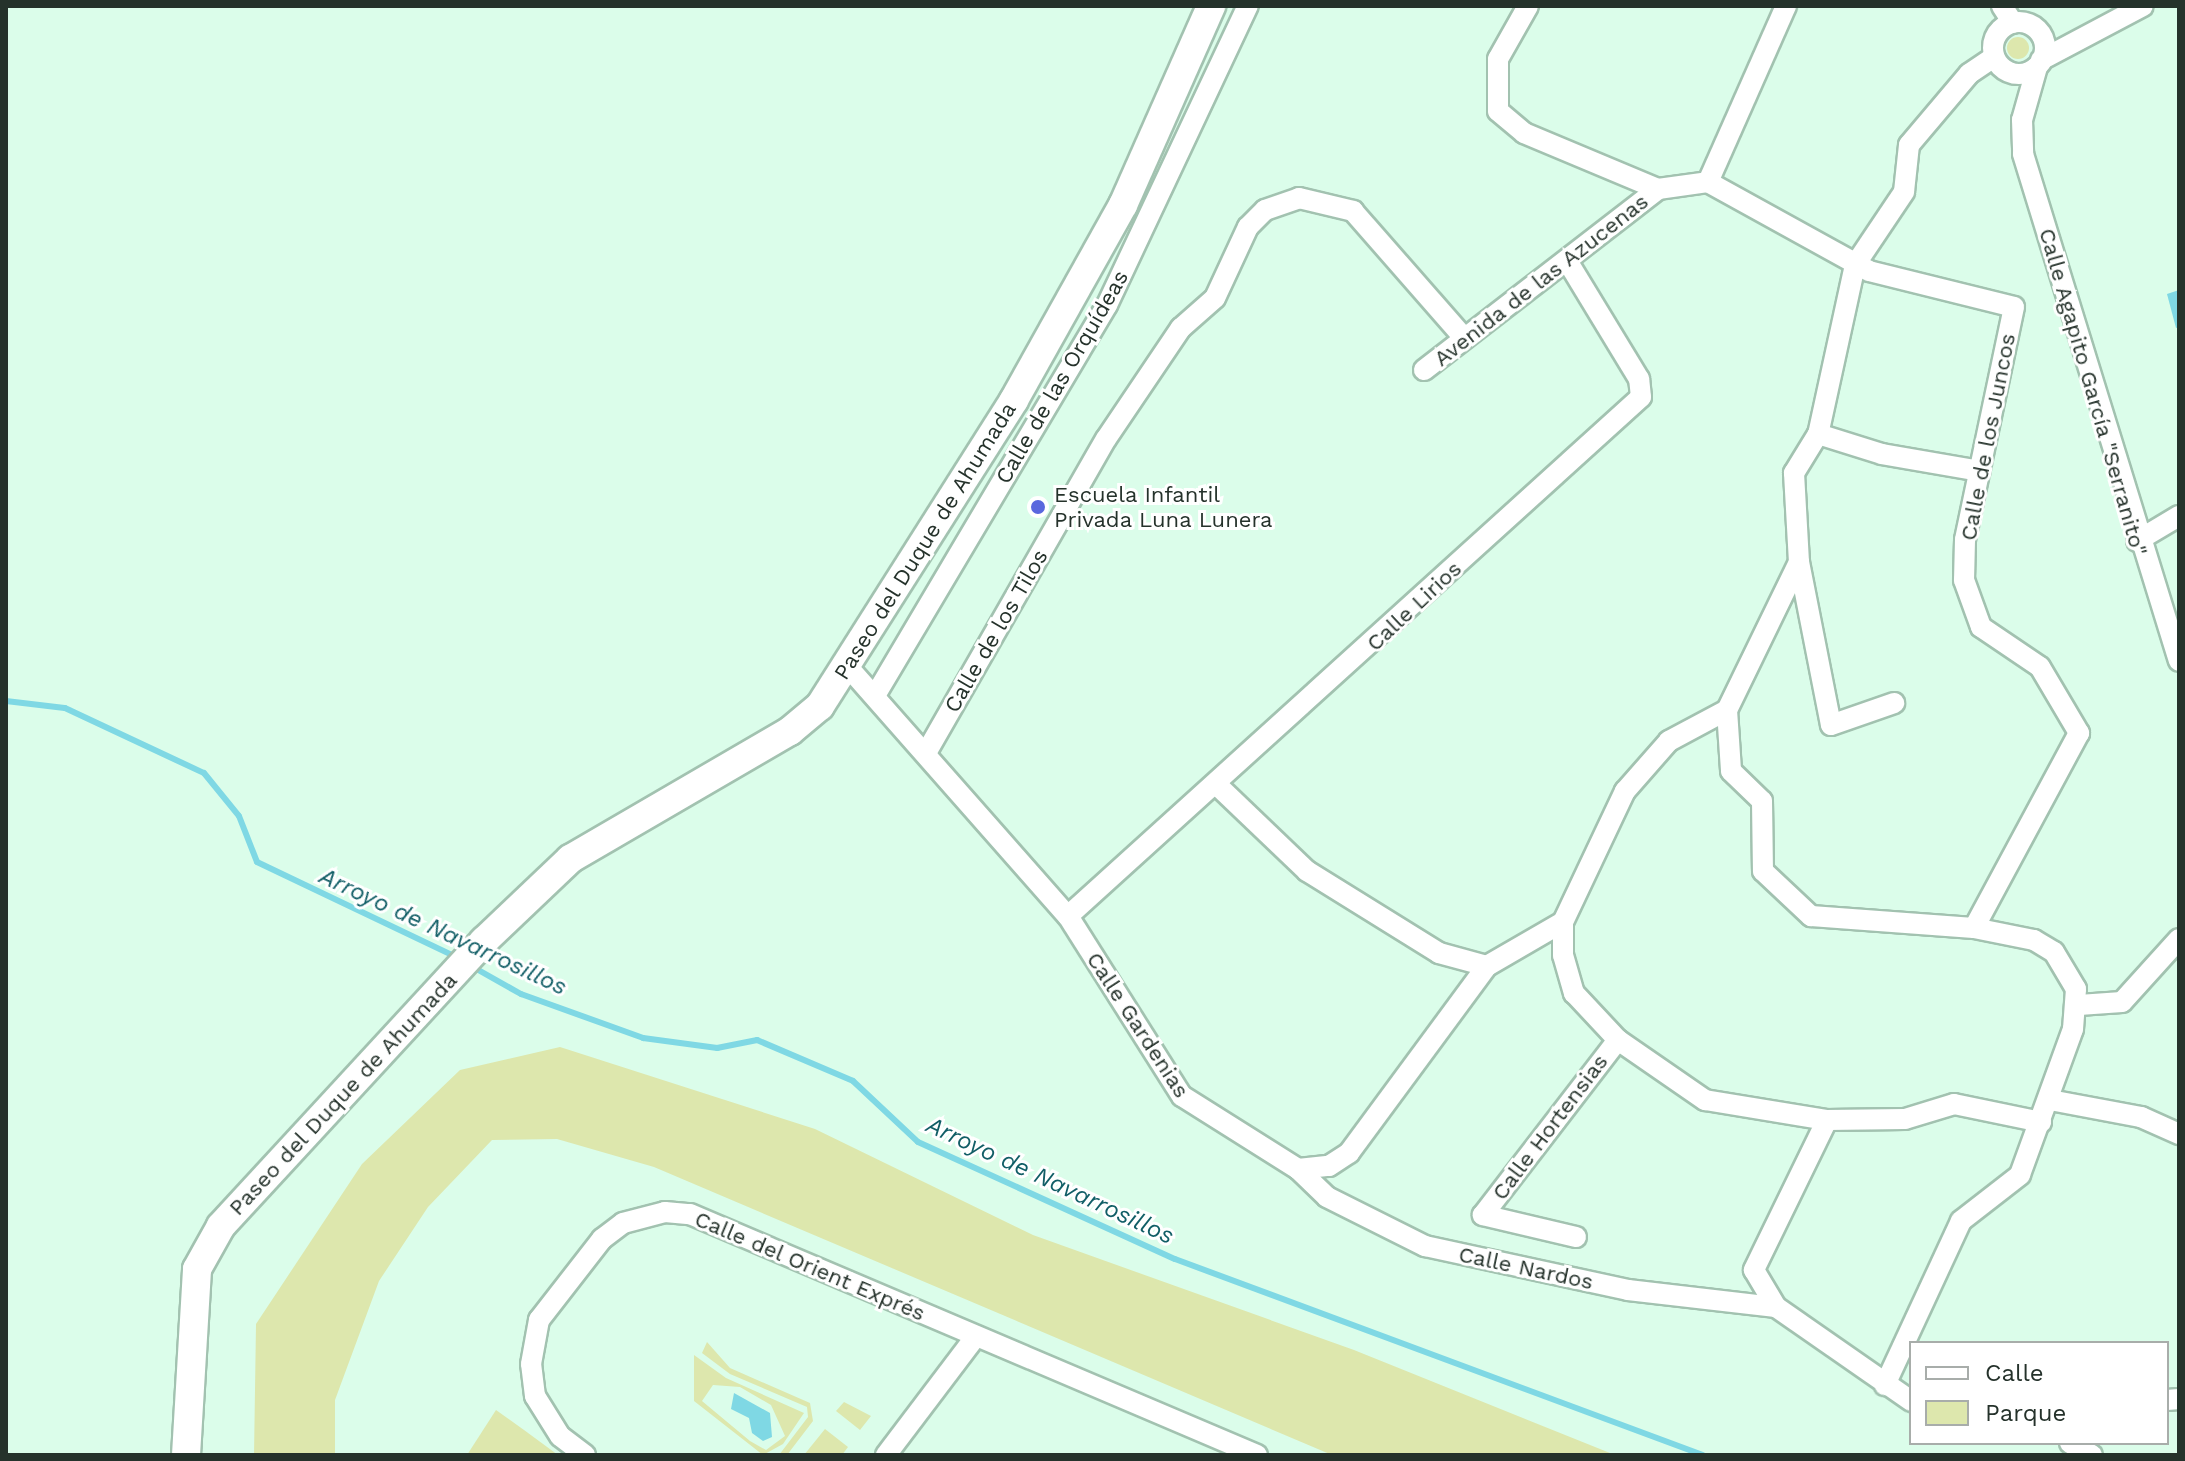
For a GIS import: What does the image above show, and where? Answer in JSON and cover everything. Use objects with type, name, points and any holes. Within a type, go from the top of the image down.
[{"type":"main road","name":"Paseo del Duque de Ahumada","points":[[186,1455],[190,1316],[206,1247],[484,941],[570,859],[790,731],[849,668],[1123,205],[1211,6]]},
{"type":"street","name":"Calle de las Orquídeas","points":[[876,694],[1107,305],[1248,6]]},
{"type":"street","points":[[1528,6],[1498,59],[1498,111],[1524,133],[1658,189],[1708,182],[1855,265]]},
{"type":"street","points":[[1708,182],[1786,6]]},
{"type":"street","points":[[1894,703],[1831,725],[1799,562],[1794,473],[1818,434],[1855,265],[1904,192],[1909,145],[1969,74],[2000,64],[2039,64],[2094,28],[2142,7]]},
{"type":"street","points":[[2015,18],[2057,32],[2094,28]]},
{"type":"street","points":[[2015,18],[2043,41],[2039,64]]},
{"type":"street","points":[[2000,64],[1996,35],[2015,18]]},
{"type":"street","name":"Calle Agapito García \"Serranito\"","points":[[2000,64],[2022,120]]},
{"type":"street","name":"Calle Agapito García \"Serranito\"","points":[[2039,64],[2022,120],[2023,154],[2137,541],[2179,661]]},
{"type":"street","name":"Avenida de las Azucenas","points":[[1424,370],[1568,262],[1658,189]]},
{"type":"street","name":"Calle de los Tilos","points":[[926,753],[1106,439],[1181,328],[1215,298],[1248,227],[1265,210],[1299,198],[1353,211],[1464,338]]},
{"type":"street","name":"Calle Lirios","points":[[1068,916],[1218,786],[1641,397],[1639,379],[1568,262]]},
{"type":"street","name":"Calle de los Juncos","points":[[1855,265],[2014,307],[1980,471],[1964,580],[1981,627],[2040,667],[2079,733],[1974,928]]},
{"type":"street","points":[[1818,434],[1980,471]]},
{"type":"street","points":[[2137,541],[2179,516]]},
{"type":"street","points":[[1799,562],[1727,710],[1731,771],[1762,801],[1763,871],[1811,916],[1974,928],[2034,940],[2054,952],[2079,1005],[2050,1100],[2020,1175],[1961,1221],[1885,1385]]},
{"type":"street","name":"Calle Gardenias","points":[[849,668],[876,694],[1068,916],[1182,1096],[1298,1169]]},
{"type":"street","points":[[1727,710],[1669,741],[1625,791],[1563,922],[1574,993],[1618,1040],[1705,1100],[1827,1120],[1905,1119],[1954,1104],[2041,1122]]},
{"type":"street","points":[[1218,786],[1307,871],[1369,916],[1439,953],[1487,966]]},
{"type":"street","points":[[1298,1169],[1329,1166],[1349,1153],[1487,966],[1563,922]]},
{"type":"street","points":[[2079,1005],[2122,1002],[2179,939]]},
{"type":"street","name":"Calle Hortensias","points":[[1576,1237],[1483,1215],[1618,1040]]},
{"type":"street","points":[[2050,1100],[2141,1117],[2179,1134]]},
{"type":"street","name":"Calle Nardos","points":[[1827,1120],[1756,1253],[1754,1270],[1776,1307],[1909,1400]]},
{"type":"street","name":"Calle Nardos","points":[[1298,1169],[1337,1204],[1425,1246],[1628,1290],[1776,1307]]},
{"type":"street","name":"Calle del Orient Exprés","points":[[585,1455],[560,1436],[535,1396],[534,1336],[602,1239],[623,1223],[690,1214],[1257,1455]]},
{"type":"street","points":[[886,1455],[976,1336]]},
{"type":"street","points":[[2074,1445],[2093,1455]]},
{"type":"green space","points":[[2018,37],[2026,40],[2029,48],[2026,56],[2018,59],[2010,56],[2007,48],[2010,40]]},
{"type":"green space","points":[[560,1047],[815,1129],[1033,1235],[1354,1350],[1615,1455],[1332,1455],[654,1167],[557,1139],[492,1140],[428,1207],[379,1281],[335,1400],[335,1455],[254,1455],[256,1324],[362,1164],[460,1070]]},
{"type":"green space","points":[[707,1342],[730,1368],[810,1403],[813,1421],[787,1455],[779,1455],[808,1417],[807,1407],[730,1374],[702,1353]]},
{"type":"green space","points":[[694,1355],[726,1378],[804,1413],[783,1444],[763,1455],[694,1401]],"holes":[[[713,1385],[740,1387],[771,1405],[785,1436],[766,1450],[750,1441],[702,1401]]]},
{"type":"green space","points":[[844,1402],[871,1416],[860,1430],[836,1411]]},
{"type":"green space","points":[[496,1410],[524,1430],[558,1455],[467,1455]]},
{"type":"green space","points":[[825,1429],[848,1447],[842,1455],[804,1455]]},
{"type":"water","points":[[2179,290],[2179,327],[2176,328],[2167,294]]},
{"type":"water","points":[[734,1393],[770,1413],[772,1437],[763,1441],[752,1433],[749,1418],[731,1409]]},
{"type":"waterway","name":"Arroyo de Navarrosillos","points":[[6,701],[65,708],[204,773],[239,816],[257,862],[456,957]]},
{"type":"waterway","name":"Arroyo de Navarrosillos","points":[[473,967],[521,994],[643,1038],[717,1048],[757,1040],[853,1081],[918,1142],[1175,1259],[1703,1455]]},
{"type":"place","name":"Escuela Infantil Privada Luna Lunera","points":[[1038,507]]}]
